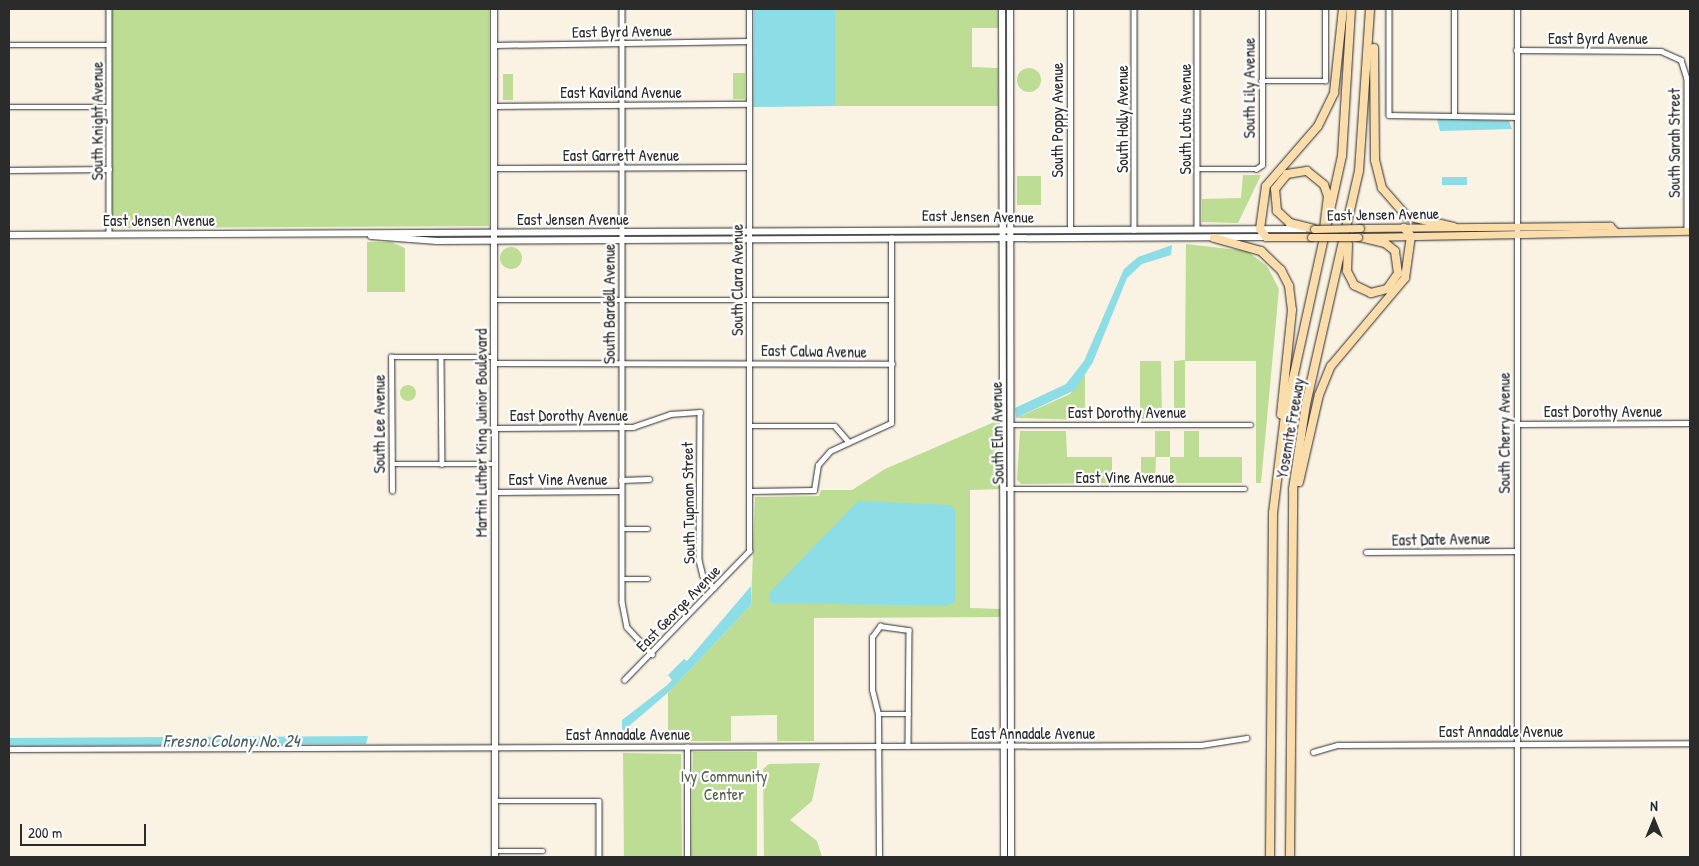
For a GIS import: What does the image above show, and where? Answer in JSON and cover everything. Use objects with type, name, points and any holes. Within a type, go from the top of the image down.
[{"type":"highway","points":[[1266,237],[1260,229],[1266,186],[1330,105],[1343,9]]},
{"type":"highway","name":"Yosemite Freeway","points":[[1270,857],[1271,547],[1279,451],[1320,267],[1342,156],[1351,9]]},
{"type":"highway","name":"Yosemite Freeway","points":[[1290,857],[1292,515],[1306,404],[1350,220],[1367,97],[1370,9]]},
{"type":"highway","points":[[1374,9],[1379,181],[1406,216],[1454,227]]},
{"type":"highway","points":[[1314,229],[1286,221],[1277,211],[1275,189],[1287,174],[1313,174],[1326,189],[1320,267]]},
{"type":"highway","points":[[1350,220],[1348,276],[1362,291],[1382,292],[1397,277],[1397,255],[1384,243],[1358,237]]},
{"type":"highway","points":[[1292,515],[1324,380],[1350,339],[1401,288],[1409,269],[1411,236],[1404,228]]},
{"type":"highway","points":[[1214,238],[1261,251],[1281,270],[1289,286],[1292,310],[1279,451]]},
{"type":"main road","name":"Martin Luther King Junior Boulevard","points":[[494,9],[496,854]]},
{"type":"main road","name":"South Elm Avenue","points":[[1002,9],[1002,238],[1008,489],[1008,745],[1011,857]]},
{"type":"main road","name":"South Elm Avenue","points":[[1007,425],[1011,238],[1010,9]]},
{"type":"main road","name":"East Jensen Avenue","points":[[9,235],[1610,226],[1615,232]]},
{"type":"main road","points":[[1166,238],[1197,229]]},
{"type":"main road","points":[[1104,238],[1134,230]]},
{"type":"main road","name":"East Jensen Avenue","points":[[340,233],[419,241],[494,241],[891,237],[1214,238],[1517,236],[1610,235],[1615,232],[1689,231]]},
{"type":"main road","name":"South Elm Avenue","points":[[1004,857],[1008,745]]},
{"type":"street","name":"South Knight Avenue","points":[[108,9],[109,234]]},
{"type":"street","name":"South Bardell Avenue","points":[[622,9],[622,579],[627,627],[652,654]]},
{"type":"street","name":"South Clara Avenue","points":[[749,9],[749,551]]},
{"type":"street","name":"South Poppy Avenue","points":[[1070,9],[1070,230]]},
{"type":"street","name":"South Holly Avenue","points":[[1134,9],[1134,230]]},
{"type":"street","name":"South Lotus Avenue","points":[[1197,9],[1197,229]]},
{"type":"street","name":"South Lily Avenue","points":[[1197,169],[1260,168],[1262,9]]},
{"type":"street","points":[[1261,81],[1324,81],[1325,9]]},
{"type":"street","points":[[1389,9],[1389,115],[1517,117]]},
{"type":"street","points":[[1454,9],[1454,115]]},
{"type":"street","name":"South Cherry Avenue","points":[[1516,857],[1517,9]]},
{"type":"street","name":"East Byrd Avenue","points":[[494,45],[749,42]]},
{"type":"street","points":[[9,45],[109,44]]},
{"type":"street","name":"East Byrd Avenue","points":[[1516,50],[1661,51],[1678,58]]},
{"type":"street","name":"South Sarah Street","points":[[1678,58],[1687,78],[1689,231]]},
{"type":"street","name":"East Kaviland Avenue","points":[[494,106],[748,104]]},
{"type":"street","points":[[9,107],[109,107]]},
{"type":"street","name":"East Garrett Avenue","points":[[494,168],[748,167]]},
{"type":"street","points":[[9,170],[109,169]]},
{"type":"street","points":[[749,491],[814,490],[821,461],[849,442],[891,423],[891,229]]},
{"type":"street","points":[[494,300],[890,300]]},
{"type":"street","name":"East Calwa Avenue","points":[[391,357],[621,363],[892,364]]},
{"type":"street","name":"South Lee Avenue","points":[[391,357],[392,491]]},
{"type":"street","points":[[441,357],[442,464]]},
{"type":"street","name":"East Dorothy Avenue","points":[[495,428],[642,426],[670,414],[700,412]]},
{"type":"street","name":"South Tupman Street","points":[[700,412],[699,560],[703,576],[714,588]]},
{"type":"street","name":"East Dorothy Avenue","points":[[1517,424],[1690,423]]},
{"type":"street","name":"East Dorothy Avenue","points":[[1007,425],[1251,425]]},
{"type":"street","points":[[750,426],[835,426],[849,442]]},
{"type":"street","name":"East Vine Avenue","points":[[392,464],[495,464]]},
{"type":"street","points":[[621,480],[649,479]]},
{"type":"street","name":"East Vine Avenue","points":[[1008,489],[1246,489]]},
{"type":"street","name":"East Vine Avenue","points":[[495,492],[621,491]]},
{"type":"street","points":[[622,529],[648,529]]},
{"type":"street","name":"East George Avenue","points":[[624,680],[652,654],[749,551]]},
{"type":"street","name":"East Date Avenue","points":[[1366,552],[1516,551]]},
{"type":"street","points":[[622,579],[648,579]]},
{"type":"street","points":[[879,857],[878,714],[872,690],[872,637],[880,626],[909,630],[908,746]]},
{"type":"street","points":[[878,714],[909,714]]},
{"type":"street","name":"East Annadale Avenue","points":[[9,749],[1219,744],[1246,738]]},
{"type":"street","name":"East Annadale Avenue","points":[[1313,752],[1338,745],[1690,743]]},
{"type":"street","points":[[687,747],[687,857]]},
{"type":"street","points":[[495,800],[598,801],[599,857]]},
{"type":"street","points":[[496,854],[543,851]]},
{"type":"green space","points":[[111,9],[489,9],[489,226],[115,228],[112,224]]},
{"type":"green space","points":[[835,9],[998,9],[998,28],[972,28],[972,67],[998,68],[998,106],[835,106]]},
{"type":"green space","points":[[1029,68],[1038,71],[1041,80],[1038,89],[1029,92],[1020,89],[1017,80],[1020,71]]},
{"type":"green space","points":[[733,73],[745,73],[745,99],[733,99]]},
{"type":"green space","points":[[503,74],[513,74],[513,100],[503,100]]},
{"type":"green space","points":[[1243,175],[1261,175],[1238,223],[1202,222],[1202,199],[1241,198]]},
{"type":"green space","points":[[1017,176],[1041,176],[1041,205],[1017,205]]},
{"type":"green space","points":[[367,242],[391,242],[405,248],[405,292],[367,292]]},
{"type":"green space","points":[[1186,244],[1247,251],[1267,266],[1279,289],[1261,483],[1256,483],[1256,361],[1185,361],[1185,419],[1174,419],[1174,361],[1185,360]]},
{"type":"green space","points":[[511,247],[519,250],[522,258],[519,266],[511,269],[503,266],[500,258],[503,250]]},
{"type":"green space","points":[[1140,361],[1161,361],[1162,419],[1140,419]]},
{"type":"green space","points":[[1085,375],[1085,420],[1016,418],[1070,394]]},
{"type":"green space","points":[[405,385],[411,385],[416,390],[414,399],[405,401],[400,396],[400,390]]},
{"type":"green space","points":[[999,420],[1001,489],[970,490],[970,608],[1001,609],[1001,617],[814,618],[814,741],[777,741],[777,715],[731,716],[731,741],[668,741],[668,693],[751,605],[755,497],[819,496],[821,490],[852,490],[885,469]]},
{"type":"green space","points":[[1020,431],[1066,431],[1067,457],[1112,457],[1112,483],[1021,484],[1017,480]]},
{"type":"green space","points":[[1155,431],[1170,431],[1170,457],[1156,457],[1155,483],[1141,483],[1141,457],[1155,457]]},
{"type":"green space","points":[[1184,431],[1199,431],[1199,457],[1242,457],[1242,483],[1170,483],[1170,457],[1184,457]]},
{"type":"green space","name":"Ivy Community Center","points":[[693,752],[757,752],[757,857],[691,857]]},
{"type":"green space","points":[[623,753],[681,754],[682,857],[624,857]]},
{"type":"green space","points":[[820,763],[812,801],[790,820],[817,841],[822,857],[764,857],[763,769],[769,764]]},
{"type":"water","points":[[754,9],[835,9],[835,106],[753,107]]},
{"type":"water","points":[[1437,119],[1509,121],[1512,129],[1440,131]]},
{"type":"water","points":[[1442,177],[1467,177],[1467,185],[1442,185]]},
{"type":"water","points":[[1172,245],[1171,255],[1142,264],[1127,278],[1093,362],[1075,390],[1016,418],[1015,408],[1066,384],[1084,361],[1124,269],[1138,257]]},
{"type":"water","points":[[858,501],[951,505],[955,511],[955,602],[948,606],[770,603],[769,593]]},
{"type":"water","points":[[751,586],[751,605],[671,690],[622,732],[622,720],[672,680],[668,675],[684,659],[687,661]]},
{"type":"water","name":"Fresno Colony No. 24","points":[[368,736],[366,744],[9,746],[9,738]]}]
